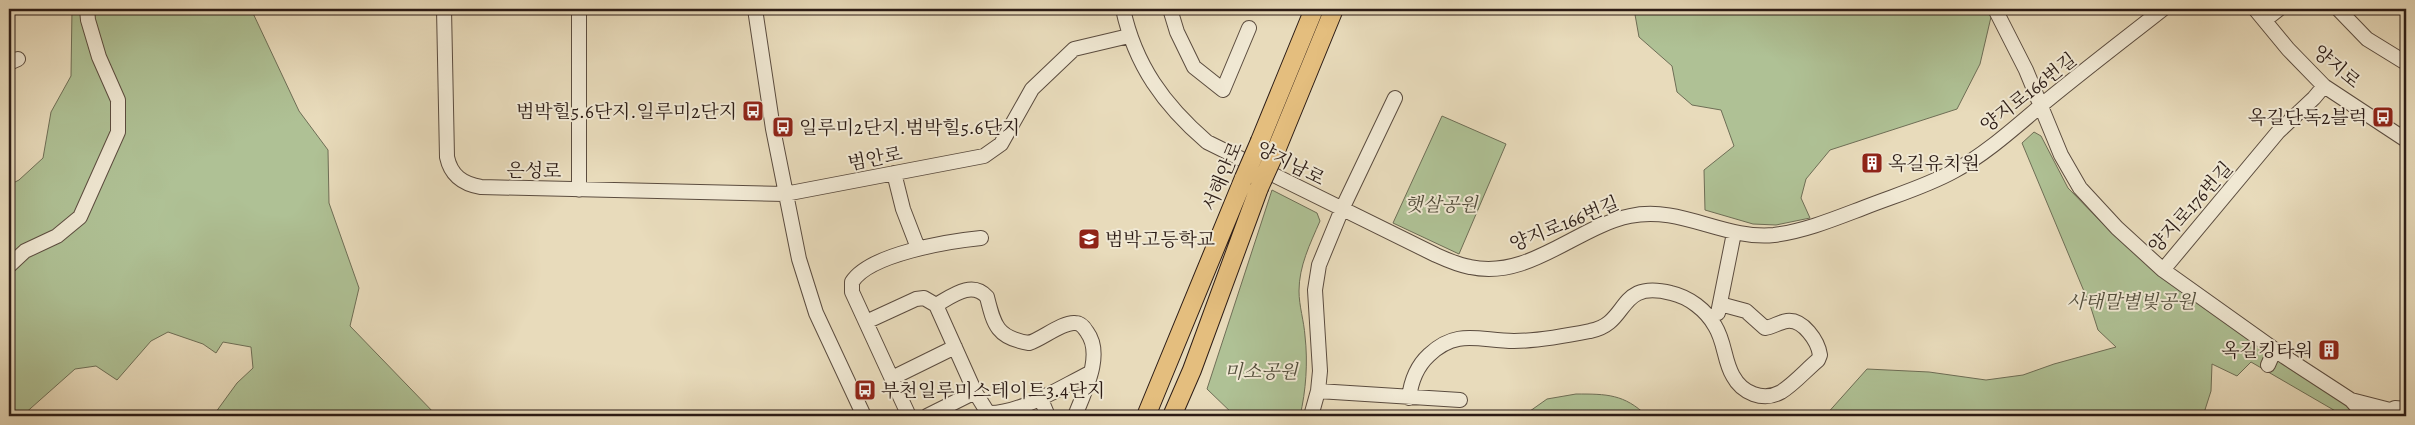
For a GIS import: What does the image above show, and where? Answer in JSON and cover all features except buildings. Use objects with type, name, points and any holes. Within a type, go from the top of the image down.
[{"type":"main road","name":"서해안로","points":[[1146,416],[1314,9]]},
{"type":"main road","name":"서해안로","points":[[1173,416],[1192,370],[1259,188],[1334,9]]},
{"type":"main road","points":[[1138,416],[1168,360]]},
{"type":"street","points":[[9,266],[25,251],[57,236],[80,217],[118,132],[118,100],[99,57],[88,20],[88,9]]},
{"type":"street","name":"은성로","points":[[444,9],[445,145],[451,170],[464,182],[481,187],[785,194]]},
{"type":"street","points":[[578,190],[579,9]]},
{"type":"street","points":[[755,9],[785,194],[799,260],[813,304],[864,416]]},
{"type":"street","name":"양지남로","points":[[1123,9],[1129,36],[1152,82],[1181,119],[1207,142],[1342,209]]},
{"type":"street","points":[[1170,9],[1177,32],[1194,67],[1223,90],[1249,28]]},
{"type":"street","name":"양지로176번길","points":[[1995,9],[2026,70],[2061,154],[2080,188],[2160,274],[2278,132],[2324,86]]},
{"type":"street","name":"양지로166번길","points":[[1342,209],[1436,255],[1472,268],[1507,266],[1529,261],[1549,253],[1591,230],[1632,215],[1649,213],[1671,215],[1734,233],[1757,236],[1790,233],[1818,225],[1928,183],[1971,160],[2162,9]]},
{"type":"street","name":"양지로","points":[[2255,9],[2288,49],[2324,86],[2406,140]]},
{"type":"street","points":[[2266,20],[2279,9]]},
{"type":"street","points":[[2338,9],[2367,39],[2406,63]]},
{"type":"street","name":"범안로","points":[[785,194],[984,156],[1001,144],[1032,89],[1074,49],[1129,36]]},
{"type":"street","points":[[1311,416],[1318,391],[1320,358],[1316,280],[1322,258],[1342,209],[1395,98]]},
{"type":"street","points":[[894,173],[903,209],[918,248]]},
{"type":"street","points":[[1409,398],[1412,380],[1421,363],[1445,342],[1471,337],[1513,341],[1536,340],[1592,331],[1611,320],[1631,296],[1644,289],[1682,296],[1707,314],[1725,347],[1732,375],[1744,390],[1754,394],[1772,396],[1783,391],[1818,360],[1820,355],[1816,342],[1795,321],[1783,322],[1772,328],[1764,328],[1746,311],[1719,310],[1734,233]]},
{"type":"street","points":[[909,416],[852,292],[851,286],[855,277],[866,269],[918,248],[948,241],[981,238]]},
{"type":"street","points":[[2160,274],[2275,359],[2356,411],[2397,408]]},
{"type":"street","points":[[936,305],[953,295],[969,289],[976,289],[988,296],[993,321],[999,330],[1008,337],[1029,343],[1068,324],[1076,323],[1082,325],[1093,343],[1094,353],[1090,373],[1075,416]]},
{"type":"street","points":[[866,322],[916,299],[924,298],[936,305],[987,415],[1008,410],[1040,397],[1090,373]]},
{"type":"street","points":[[892,378],[956,347]]},
{"type":"street","points":[[1318,391],[1460,400]]},
{"type":"street","points":[[927,416],[975,392]]},
{"type":"street","points":[[1040,397],[1048,416]]},
{"type":"green space","points":[[72,9],[251,9],[299,111],[328,150],[329,203],[359,288],[350,326],[437,416],[213,416],[237,383],[253,368],[251,347],[223,342],[216,353],[203,344],[168,332],[151,341],[117,380],[96,366],[75,369],[22,416],[9,416],[9,185],[19,180],[43,158],[51,112],[71,76]]},
{"type":"green space","points":[[1634,9],[1987,9],[1991,17],[1980,64],[1957,109],[1830,150],[1806,179],[1801,198],[1810,218],[1776,225],[1753,224],[1705,210],[1704,170],[1734,146],[1721,110],[1692,105],[1677,92],[1672,66],[1639,37]]},
{"type":"green space","name":"햇살공원","points":[[1442,116],[1506,144],[1459,254],[1393,223]]},
{"type":"green space","name":"사태말별빛공원","points":[[2034,132],[2041,136],[2068,188],[2111,232],[2362,416],[2344,416],[2251,362],[2237,376],[2212,364],[2211,391],[2203,416],[1825,416],[1867,369],[1929,372],[1986,380],[2023,375],[2054,364],[2116,347],[2098,330],[2091,308],[2022,143]]},
{"type":"green space","name":"미소공원","points":[[1272,190],[1317,213],[1320,221],[1306,255],[1299,282],[1306,356],[1304,397],[1300,416],[1235,416],[1207,389]]},
{"type":"green space","points":[[1576,394],[1597,394],[1623,399],[1647,416],[1523,416],[1547,399]]},
{"type":"place","name":"범박힐5.6단지.일루미2단지","points":[[753,111]]},
{"type":"place","name":"옥길단독2블럭","points":[[2383,117]]},
{"type":"place","name":"일루미2단지.범박힐5.6단지","points":[[783,127]]},
{"type":"place","name":"옥길유치원","points":[[1872,163]]},
{"type":"place","name":"범박고등학교","points":[[1089,239]]},
{"type":"place","name":"옥길킹타워","points":[[2329,350]]},
{"type":"place","name":"부천일루미스테이트3.4단지","points":[[865,390]]}]
